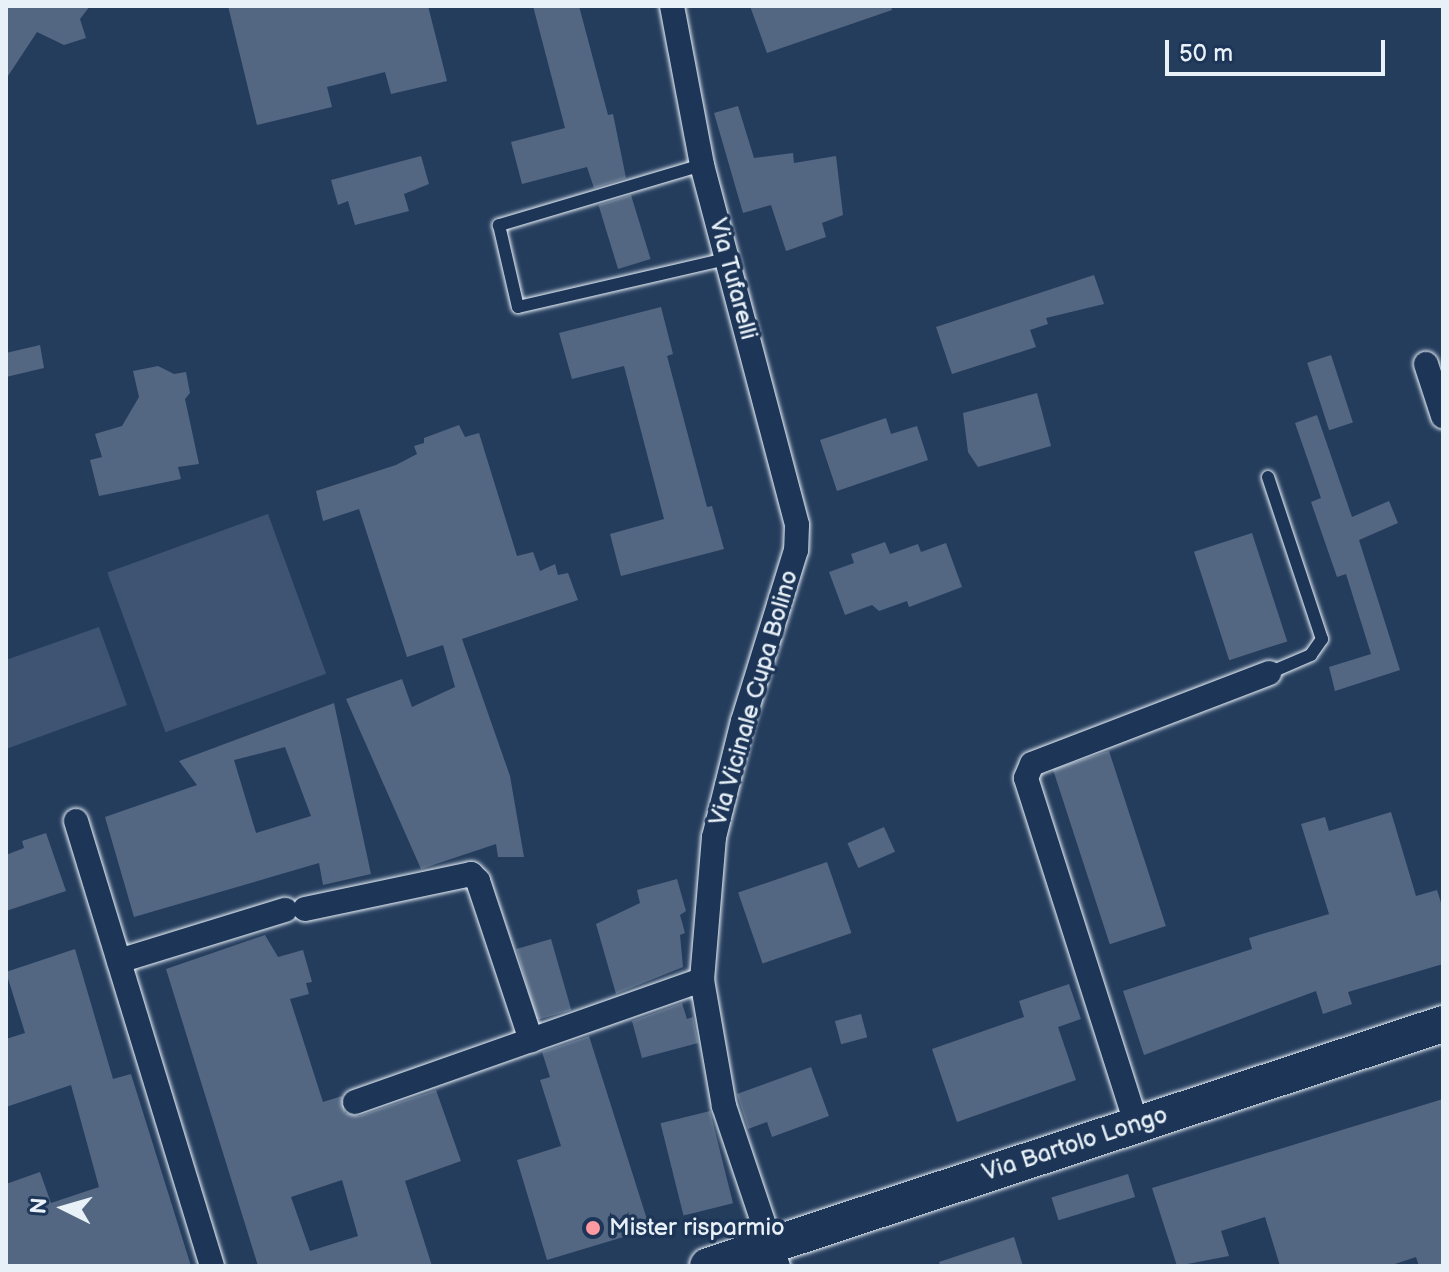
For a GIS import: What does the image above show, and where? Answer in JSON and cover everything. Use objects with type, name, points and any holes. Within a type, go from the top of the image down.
[{"type":"street","name":"Via Tufarelli","points":[[672,6],[702,165],[790,483],[796,550]]},
{"type":"street","points":[[1426,364],[1443,416]]},
{"type":"street","name":"Via Vicinale Cupa Bolino","points":[[774,1256],[724,1106],[702,980],[714,837],[743,721],[796,550]]},
{"type":"street","points":[[1136,1123],[1026,778],[1032,764],[1269,673]]},
{"type":"street","points":[[76,821],[212,1266]]},
{"type":"street","points":[[119,961],[295,910],[471,874],[478,881],[531,1040]]},
{"type":"street","points":[[355,1102],[702,980]]},
{"type":"street","name":"Via Bartolo Longo","points":[[708,1266],[774,1256],[1136,1123],[1443,1024]]},
{"type":"lane","points":[[702,165],[499,225],[518,307],[726,259]]},
{"type":"lane","points":[[1268,477],[1322,639],[1311,655],[1269,673]]},
{"type":"shaded area","points":[[268,514],[326,674],[165,732],[107,572]]},
{"type":"shaded area","points":[[99,627],[127,705],[6,749],[6,660]]},
{"type":"building","points":[[6,6],[90,6],[80,19],[86,38],[64,45],[37,32],[6,79]]},
{"type":"building","points":[[228,6],[428,6],[447,81],[391,94],[385,72],[327,87],[332,107],[257,125]]},
{"type":"building","points":[[533,6],[579,6],[608,115],[613,114],[626,178],[594,188],[587,167],[522,184],[511,142],[565,128]]},
{"type":"building","points":[[750,6],[891,6],[892,10],[767,53]]},
{"type":"building","points":[[738,106],[754,158],[793,153],[794,163],[836,156],[843,215],[822,223],[826,237],[786,251],[771,205],[743,213],[714,113]]},
{"type":"building","points":[[421,156],[429,184],[404,194],[409,211],[355,225],[348,201],[338,205],[331,180]]},
{"type":"building","points":[[631,195],[651,259],[618,269],[598,205]]},
{"type":"building","points":[[1094,275],[1104,304],[1046,318],[1048,324],[1030,330],[1036,347],[952,374],[936,327]]},
{"type":"building","points":[[661,307],[673,354],[667,356],[707,507],[712,506],[724,549],[621,576],[610,534],[664,519],[624,366],[572,379],[559,333]]},
{"type":"building","points":[[40,345],[44,368],[6,377],[6,353]]},
{"type":"building","points":[[1331,355],[1353,423],[1329,430],[1307,363]]},
{"type":"building","points":[[158,366],[174,374],[186,372],[190,393],[185,399],[199,464],[178,467],[181,479],[99,496],[90,460],[102,457],[95,434],[122,426],[139,397],[133,371]]},
{"type":"building","points":[[1037,393],[1051,446],[978,467],[968,452],[963,413]]},
{"type":"building","points":[[1317,415],[1352,517],[1389,501],[1398,523],[1359,540],[1400,670],[1335,691],[1329,667],[1371,654],[1346,574],[1337,577],[1311,502],[1321,498],[1295,423]]},
{"type":"building","points":[[886,418],[891,434],[917,426],[928,460],[837,491],[820,440]]},
{"type":"building","points":[[459,425],[465,437],[479,433],[517,556],[533,552],[540,571],[555,564],[558,575],[568,573],[578,600],[462,639],[510,776],[524,857],[498,857],[496,844],[421,869],[346,699],[402,679],[412,707],[455,687],[443,645],[407,657],[359,509],[323,521],[316,491],[396,465],[417,454],[414,446],[424,443],[424,438]]},
{"type":"building","points":[[1252,533],[1287,641],[1229,660],[1194,552]]},
{"type":"building","points":[[885,542],[890,554],[918,544],[921,552],[946,543],[962,587],[909,607],[907,601],[879,611],[872,605],[845,615],[829,572],[854,563],[851,554]]},
{"type":"building","points":[[334,703],[371,874],[323,885],[319,863],[134,917],[105,817],[197,785],[179,761]],"holes":[[[285,747],[311,816],[256,833],[234,760]]]},
{"type":"building","points":[[1109,751],[1166,926],[1110,944],[1053,769]]},
{"type":"building","points":[[1391,812],[1416,896],[1437,890],[1443,909],[1443,964],[1348,992],[1352,1004],[1323,1014],[1316,991],[1144,1055],[1123,991],[1252,949],[1249,938],[1329,914],[1301,824],[1325,817],[1329,831]]},
{"type":"building","points":[[884,827],[895,852],[858,868],[847,843]]},
{"type":"building","points":[[46,833],[66,891],[6,911],[6,855],[24,848],[22,841]]},
{"type":"building","points":[[827,862],[851,933],[763,964],[738,893]]},
{"type":"building","points":[[677,879],[686,911],[680,915],[685,933],[680,935],[683,967],[616,994],[596,924],[640,903],[637,890]]},
{"type":"building","points":[[265,935],[278,957],[303,950],[312,982],[306,983],[309,994],[290,999],[323,1102],[342,1096],[345,1113],[359,1116],[436,1090],[461,1161],[405,1181],[432,1266],[258,1266],[166,969]],"holes":[[[342,1180],[358,1236],[310,1251],[291,1197]]]},
{"type":"building","points":[[551,939],[571,1010],[537,1020],[516,949]]},
{"type":"building","points":[[75,949],[113,1079],[131,1074],[191,1266],[6,1266],[6,1184],[40,1172],[51,1203],[99,1187],[71,1085],[6,1107],[6,1039],[25,1033],[6,972]]},
{"type":"building","points":[[1069,984],[1081,1019],[1058,1027],[1076,1080],[957,1122],[932,1049],[1024,1017],[1019,1001]]},
{"type":"building","points":[[682,1003],[687,1019],[693,1017],[698,1043],[642,1058],[632,1021]]},
{"type":"building","points":[[861,1014],[867,1037],[841,1044],[835,1021]]},
{"type":"building","points":[[589,1036],[650,1229],[547,1260],[517,1160],[561,1146],[540,1080],[550,1077],[542,1052]]},
{"type":"building","points":[[811,1067],[829,1116],[772,1137],[767,1122],[748,1129],[737,1094]]},
{"type":"building","points":[[1443,1099],[1443,1266],[1419,1266],[1416,1257],[1389,1266],[1280,1266],[1265,1217],[1221,1231],[1229,1256],[1177,1266],[1152,1188]]},
{"type":"building","points":[[710,1111],[733,1203],[683,1216],[661,1123]]},
{"type":"building","points":[[1128,1174],[1135,1197],[1059,1220],[1051,1197]]},
{"type":"building","points":[[1014,1237],[1023,1266],[940,1266],[939,1262]]},
{"type":"place","name":"Mister risparmio","points":[[593,1228]]}]
